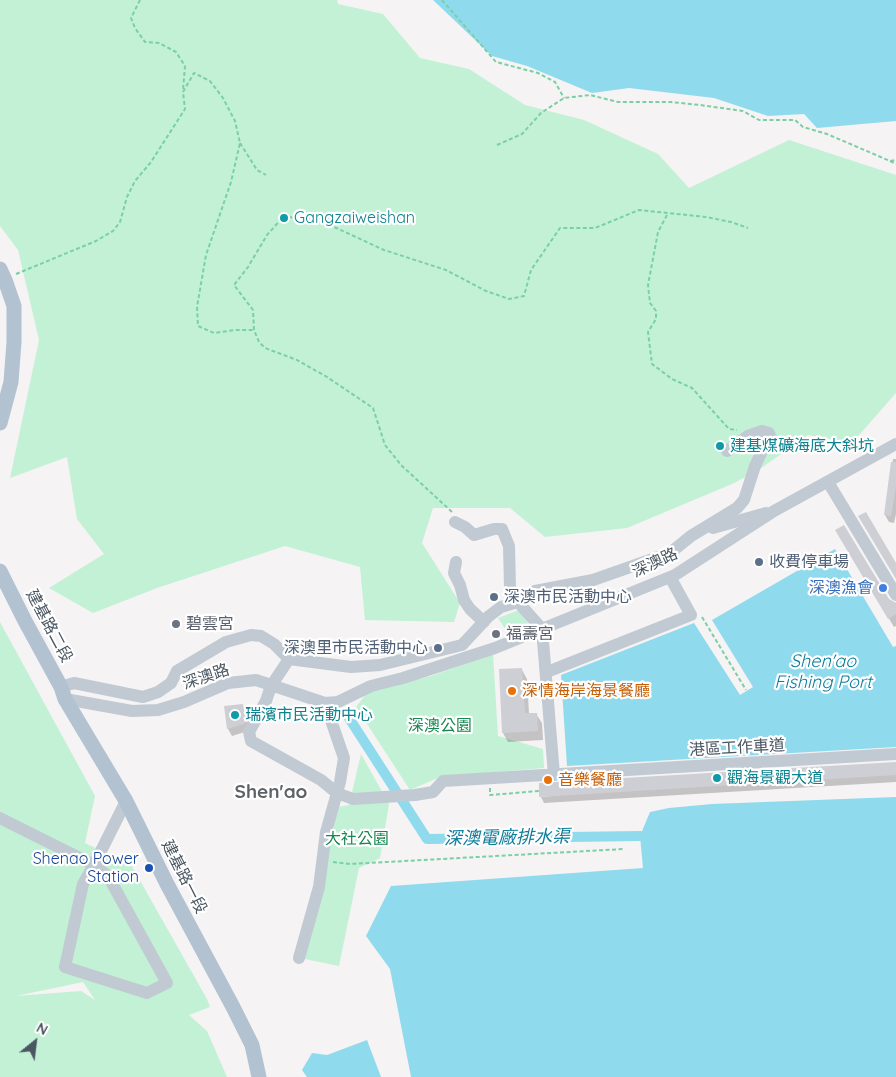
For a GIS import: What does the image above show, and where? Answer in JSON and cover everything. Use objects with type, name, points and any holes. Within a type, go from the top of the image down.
[{"type":"main road","points":[[0,423],[11,382],[14,342],[14,306],[3,274]]},
{"type":"main road","name":"建基路二段","points":[[0,570],[63,693]]},
{"type":"main road","name":"建基路一段","points":[[63,693],[126,801],[167,884],[252,1045],[259,1077]]},
{"type":"street","points":[[63,693],[74,683],[143,697],[158,692],[171,683],[176,671],[226,642],[251,635],[261,636],[274,644],[289,658],[351,667],[380,665],[462,645],[501,607],[518,602],[535,591],[592,580],[670,553],[691,536],[737,508],[744,500],[755,466],[771,438],[769,434],[762,431],[748,436],[728,451]]},
{"type":"street","name":"深澳路","points":[[63,693],[132,711],[158,710],[184,702],[228,683],[256,680],[325,704],[338,702],[371,686],[403,678],[496,648],[670,576],[774,511],[896,444]]},
{"type":"street","points":[[828,482],[896,594]]},
{"type":"street","points":[[699,532],[774,511]]},
{"type":"street","points":[[455,522],[465,527],[474,535],[494,529],[502,529],[509,546],[510,587],[518,602],[542,630],[554,775]]},
{"type":"street","points":[[456,562],[454,572],[464,600],[484,622]]},
{"type":"street","points":[[546,672],[691,614],[670,576]]},
{"type":"street","name":"港區工作車道","points":[[289,658],[271,686],[266,701],[249,732],[251,740],[321,780],[337,792],[352,799],[415,796],[433,792],[443,782],[554,775],[576,778],[896,754]]},
{"type":"street","points":[[171,683],[184,702]]},
{"type":"street","points":[[298,958],[319,886],[326,832],[340,782],[344,758],[325,704]]},
{"type":"street","points":[[0,818],[94,865],[108,876],[167,983],[147,992],[65,967],[83,884],[94,865],[126,801]]},
{"type":"path","points":[[3,274],[96,241],[113,231],[120,222],[127,197],[136,181],[151,162],[185,109],[183,92],[185,66],[176,52],[160,43],[145,42],[134,28],[131,18],[140,0]]},
{"type":"path","points":[[442,0],[496,62],[538,73],[554,82],[564,98]]},
{"type":"path","points":[[183,92],[194,72],[210,81],[223,98],[235,121],[240,143],[257,170],[266,175]]},
{"type":"path","points":[[497,145],[522,134],[541,113],[564,98],[590,95],[618,102],[680,103],[743,111],[759,120],[794,120],[803,126],[827,134],[896,164]]},
{"type":"path","points":[[240,143],[231,182],[206,254],[197,307],[198,326],[214,333],[254,330]]},
{"type":"path","points":[[890,161],[896,160]]},
{"type":"path","points":[[455,522],[451,512],[401,465],[385,445],[373,408],[327,377],[304,364],[265,348],[259,342],[254,330],[253,310],[234,285],[248,267],[267,235],[284,216],[332,226],[384,250],[446,270],[486,291],[509,299],[524,296],[530,270],[560,228],[594,228],[639,210],[731,222],[748,228]]},
{"type":"path","points":[[667,214],[658,232],[648,285],[650,303],[656,311],[656,319],[648,332],[652,364],[672,379],[692,388],[703,403],[729,429],[737,430]]},
{"type":"path","points":[[701,615],[746,690]]},
{"type":"path","points":[[572,789],[576,778]]},
{"type":"path","points":[[490,788],[490,795],[539,791]]},
{"type":"path","points":[[323,861],[350,864],[624,849]]},
{"type":"green space","points":[[0,0],[337,0],[338,4],[383,14],[420,58],[469,69],[525,105],[584,120],[658,154],[689,188],[789,140],[896,175],[896,393],[852,443],[808,435],[757,471],[732,484],[627,528],[545,537],[510,508],[433,508],[422,543],[460,603],[454,622],[365,620],[360,567],[285,546],[157,588],[93,613],[49,588],[104,554],[77,519],[67,457],[10,478],[39,340],[18,250],[0,226]]},
{"type":"green space","points":[[519,610],[530,626],[509,635],[498,618]]},
{"type":"green space","points":[[0,622],[95,796],[85,843],[119,859],[125,854],[207,999],[210,1007],[189,1015],[207,1031],[227,1077],[0,1077]],"holes":[[[83,982],[95,1000],[81,991],[16,996]]]},
{"type":"green space","name":"深澳公園","points":[[493,654],[498,736],[543,749],[544,768],[440,777],[410,790],[356,707],[369,690],[431,676]]},
{"type":"green space","name":"大社公園","points":[[361,754],[389,804],[380,858],[359,868],[339,966],[305,959],[338,807],[349,805]]},
{"type":"water","points":[[433,0],[896,0],[896,121],[817,128],[804,114],[768,116],[714,98],[629,88],[592,93],[527,66],[492,56]]},
{"type":"water","name":"Shen'ao Fishing Port","points":[[835,549],[893,647],[896,646],[896,747],[567,766],[561,675],[694,623],[740,695],[753,687],[712,620]]},
{"type":"water","points":[[896,797],[896,1077],[411,1077],[390,969],[366,936],[391,886],[643,868],[640,836],[650,812],[669,808],[712,804]]},
{"type":"water","points":[[367,1040],[381,1077],[307,1077],[302,1070],[312,1053],[327,1055]]},
{"type":"building","points":[[891,462],[896,462],[896,487],[891,516],[884,515]]},
{"type":"building","points":[[866,512],[896,563],[896,579],[858,516]]},
{"type":"building","points":[[844,525],[889,599],[896,603],[896,614],[888,619],[835,530]]},
{"type":"building","name":"深情海岸海景餐廳","points":[[522,668],[525,713],[537,713],[538,731],[502,733],[499,669]]},
{"type":"building","name":"瑞濱市民活動中心","points":[[243,704],[246,721],[244,724],[227,729],[224,706]]},
{"type":"building","name":"觀海景觀大道","points":[[896,762],[896,775],[539,797],[539,783]]},
{"type":"waterway","name":"深澳電廠排水渠","points":[[349,718],[427,839],[640,836]]},
{"type":"place","name":"Gangzaiweishan","points":[[284,218]]},
{"type":"place","name":"建基煤礦海底大斜坑","points":[[720,446]]},
{"type":"place","name":"收費停車場","points":[[759,562]]},
{"type":"place","name":"深澳漁會","points":[[883,588]]},
{"type":"place","name":"深澳市民活動中心","points":[[494,597]]},
{"type":"place","name":"碧雲宮","points":[[176,624]]},
{"type":"place","name":"福壽宮","points":[[496,634]]},
{"type":"place","name":"深澳里市民活動中心","points":[[438,648]]},
{"type":"place","name":"深情海岸海景餐廳","points":[[512,691]]},
{"type":"place","name":"瑞濱市民活動中心","points":[[235,715]]},
{"type":"place","name":"觀海景觀大道","points":[[717,778]]},
{"type":"place","name":"音樂餐廳","points":[[548,780]]},
{"type":"place","name":"Shenao Power Station","points":[[149,868]]},
{"type":"district","name":"Shen'ao","points":[[271,792]]}]
